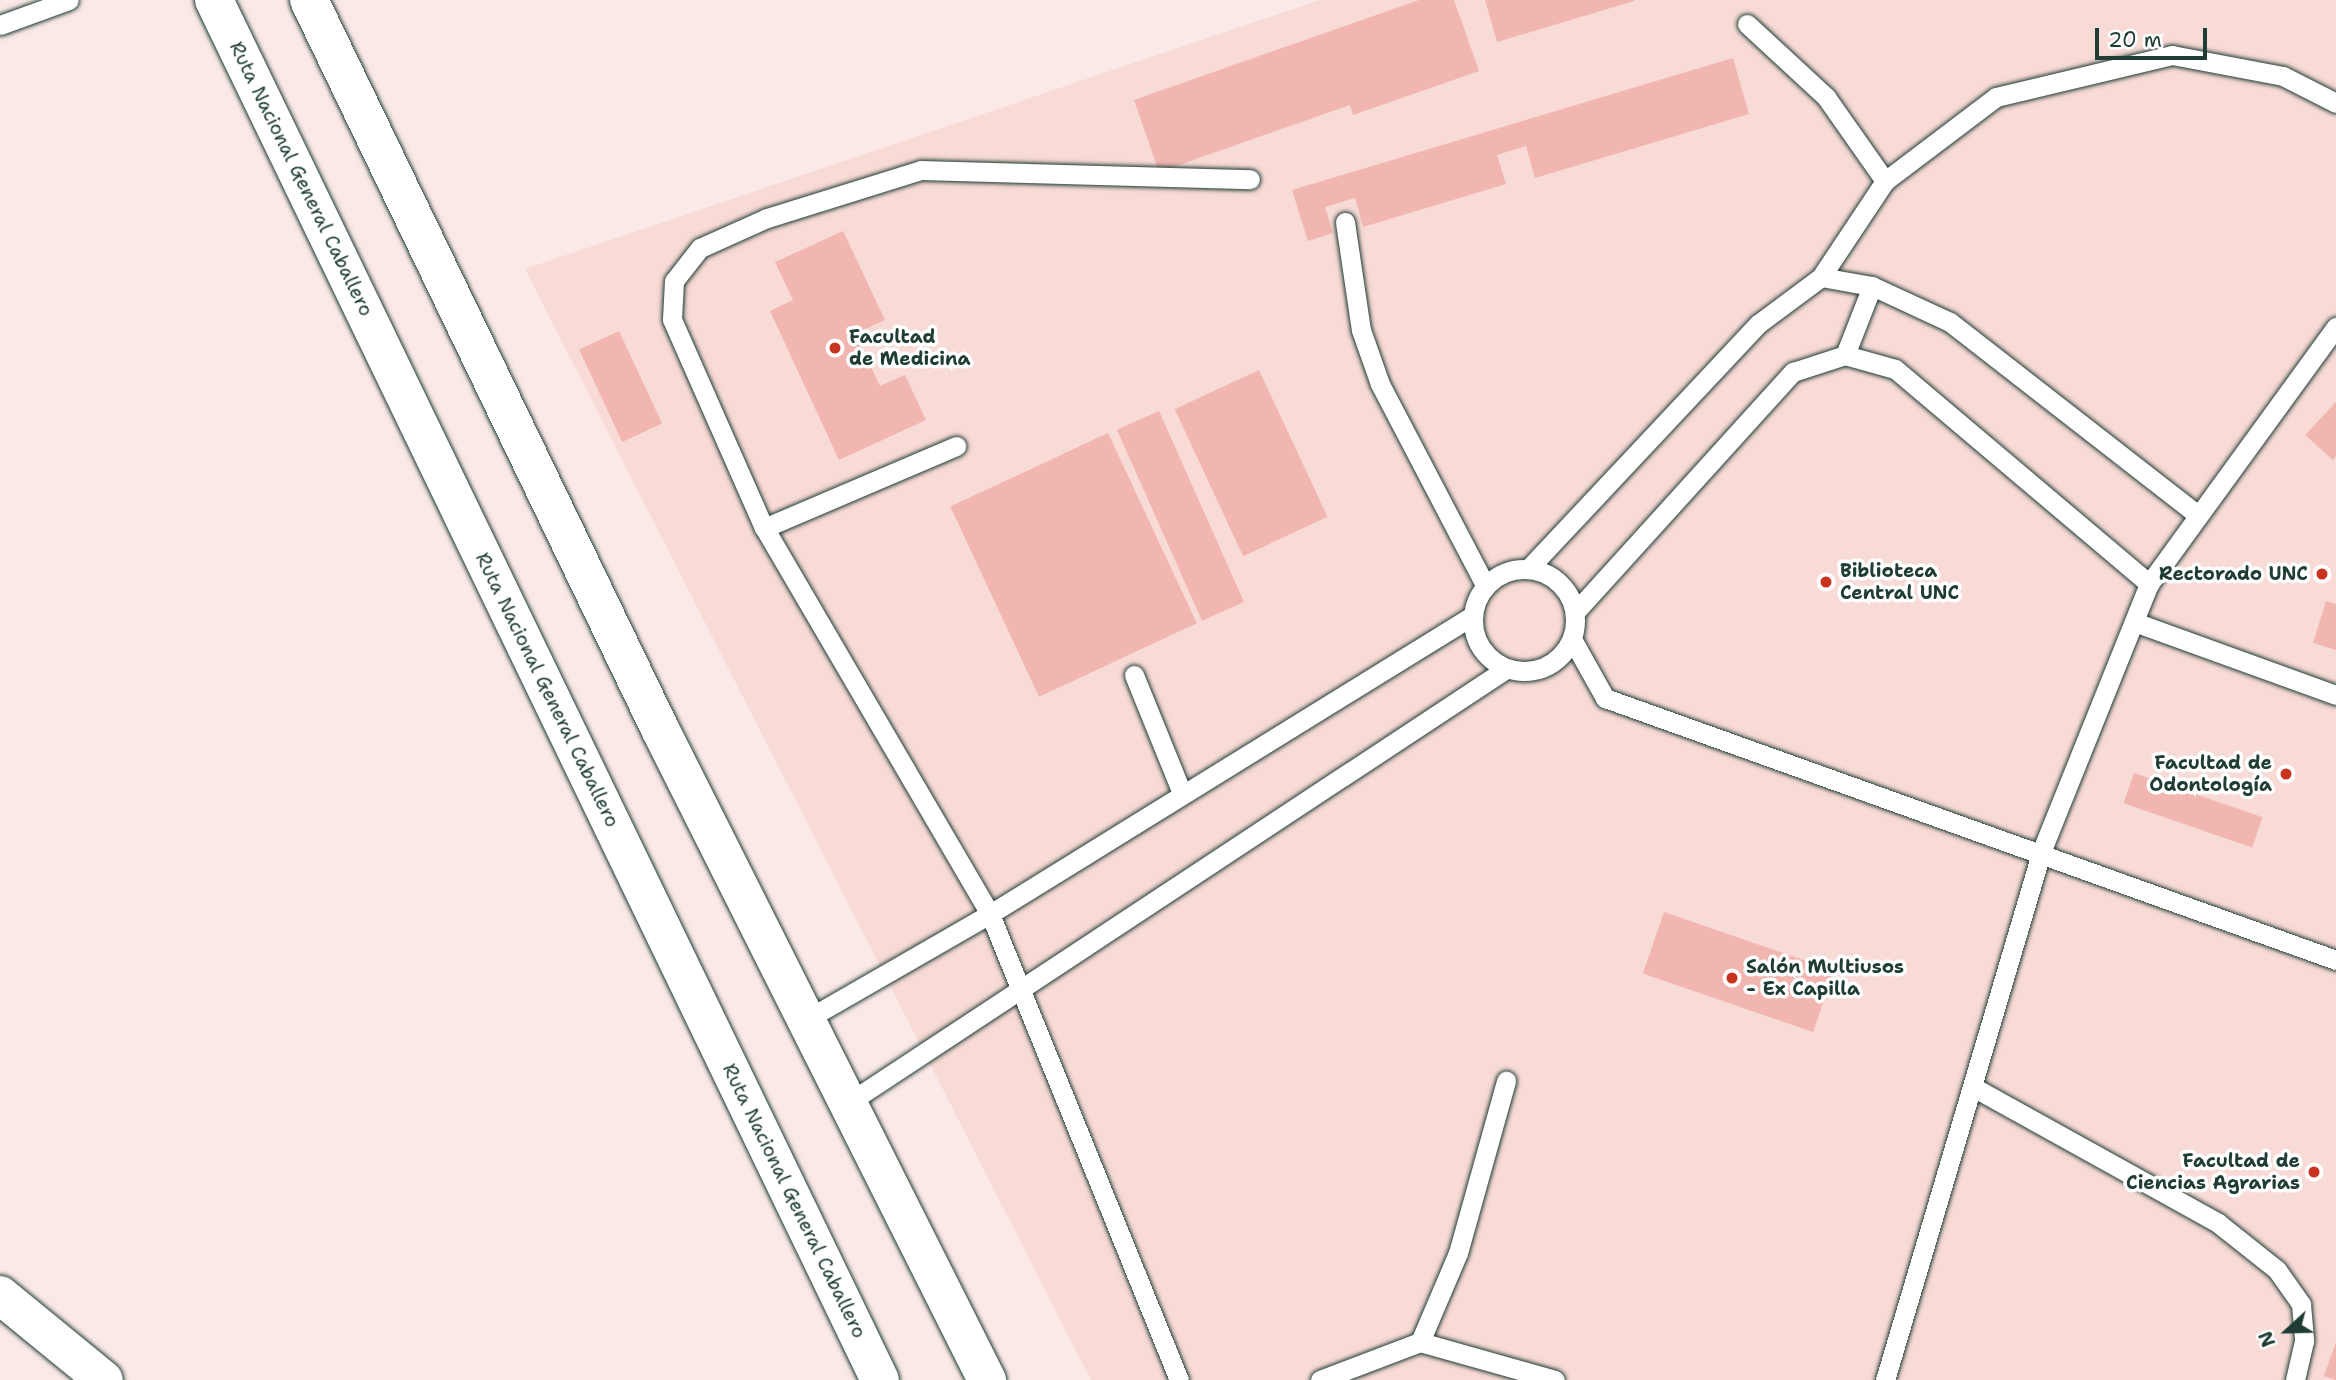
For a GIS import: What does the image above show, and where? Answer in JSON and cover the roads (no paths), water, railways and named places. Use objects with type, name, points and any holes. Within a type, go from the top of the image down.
[{"type":"main road","name":"Ruta Nacional General Caballero","points":[[214,0],[880,1380]]},
{"type":"main road","points":[[309,0],[660,729],[851,1101],[987,1380]]},
{"type":"main road","points":[[0,1296],[104,1380]]},
{"type":"lane","points":[[2,23],[69,0]]},
{"type":"lane","points":[[1747,24],[1826,97],[1885,181]]},
{"type":"lane","points":[[809,1018],[990,914],[1472,616],[1485,585],[1501,574],[1530,568],[1758,324],[1821,277],[1885,181],[1996,97],[2172,55],[2283,76],[2336,103]]},
{"type":"lane","points":[[1179,1380],[1024,989],[990,914],[764,528],[672,319],[674,281],[700,248],[767,218],[921,170],[1250,179]]},
{"type":"lane","points":[[1345,222],[1362,330],[1380,384],[1485,585]]},
{"type":"lane","points":[[1821,277],[1872,286],[1950,322],[2198,515]]},
{"type":"lane","points":[[1845,355],[1872,286]]},
{"type":"lane","points":[[1885,1380],[2042,850],[2137,623],[2149,584],[2336,327]]},
{"type":"lane","points":[[1472,616],[1484,653],[1506,669],[1533,671],[1559,659],[1572,639],[1576,611],[1793,372],[1845,355],[1895,369],[2149,584]]},
{"type":"lane","points":[[764,528],[956,446]]},
{"type":"lane","points":[[1530,568],[1564,587],[1576,611]]},
{"type":"lane","points":[[2137,623],[2336,695]]},
{"type":"lane","points":[[1572,639],[1605,698],[2042,850],[2336,960]]},
{"type":"lane","points":[[851,1101],[1506,669]]},
{"type":"lane","points":[[1133,675],[1182,793]]},
{"type":"lane","points":[[1420,1342],[1458,1253],[1506,1081]]},
{"type":"lane","points":[[1973,1087],[2218,1223],[2277,1270],[2301,1304],[2304,1341],[2295,1380]]},
{"type":"lane","points":[[1321,1380],[1420,1342],[1555,1380]]},
{"type":"place","name":"Facultad de Medicina","points":[[835,348]]},
{"type":"place","name":"Rectorado UNC","points":[[2322,574]]},
{"type":"place","name":"Biblioteca Central UNC","points":[[1826,582]]},
{"type":"place","name":"Facultad de Odontología","points":[[2286,774]]},
{"type":"place","name":"Salón Multiusos - Ex Capilla","points":[[1732,978]]},
{"type":"place","name":"Facultad de Ciencias Agrarias","points":[[2314,1172]]}]
